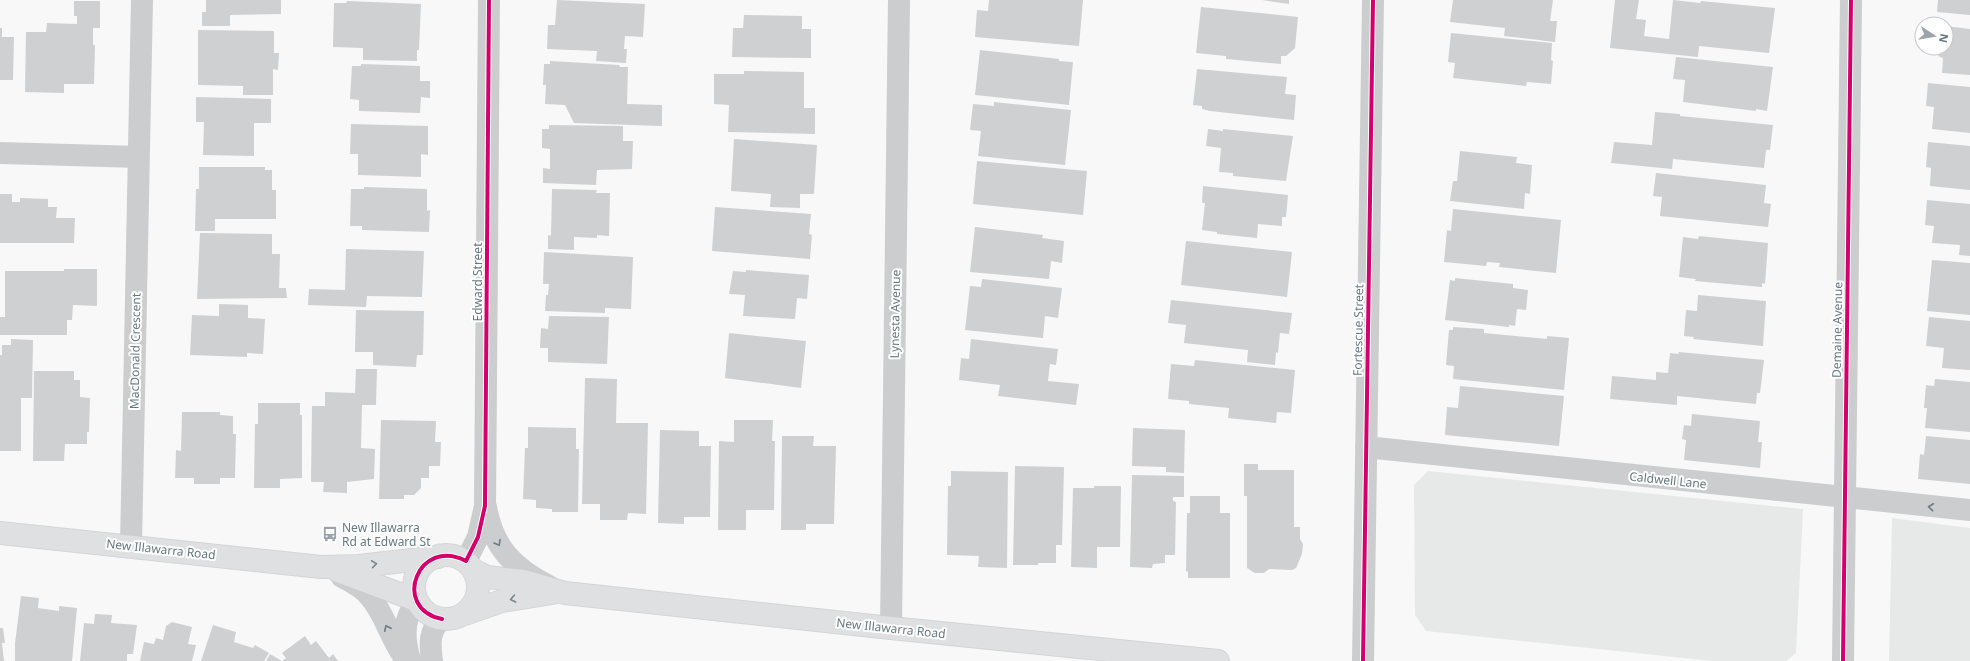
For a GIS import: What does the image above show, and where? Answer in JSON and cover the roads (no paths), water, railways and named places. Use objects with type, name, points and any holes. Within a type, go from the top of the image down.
[{"type":"main road","name":"New Illawarra Road","points":[[0,533],[322,567],[359,566],[438,556]]},
{"type":"main road","points":[[438,556],[457,556],[471,566],[479,581],[476,598],[469,608],[451,618],[426,613],[417,601],[414,587],[418,574],[428,561],[438,556]]},
{"type":"main road","name":"New Illawarra Road","points":[[471,566],[487,577],[524,581],[565,593]]},
{"type":"main road","name":"New Illawarra Road","points":[[322,567],[350,575],[417,601]]},
{"type":"main road","name":"New Illawarra Road","points":[[451,618],[502,601],[548,593],[565,593],[1218,661]]},
{"type":"street","name":"MacDonald Crescent","points":[[131,546],[142,0]]},
{"type":"street","name":"Edward Street","points":[[471,566],[485,506],[489,0]]},
{"type":"street","name":"Lynesta Avenue","points":[[891,628],[899,0]]},
{"type":"street","name":"Fortescue Street","points":[[1363,661],[1373,0]]},
{"type":"street","name":"Demaine Avenue","points":[[1843,661],[1851,0]]},
{"type":"street","points":[[0,153],[139,157]]},
{"type":"street","name":"Caldwell Lane","points":[[1366,447],[1970,510]]},
{"type":"street","points":[[485,506],[488,521],[496,541],[510,559],[532,577],[565,593]]},
{"type":"street","points":[[322,567],[347,580],[369,596],[379,610],[401,653],[407,661]]},
{"type":"street","points":[[411,661],[406,639],[406,622],[417,601]]},
{"type":"street","points":[[432,661],[431,635],[434,626],[451,618]]},
{"type":"place","name":"New Illawarra Rd at Edward St","points":[[330,534]]}]
